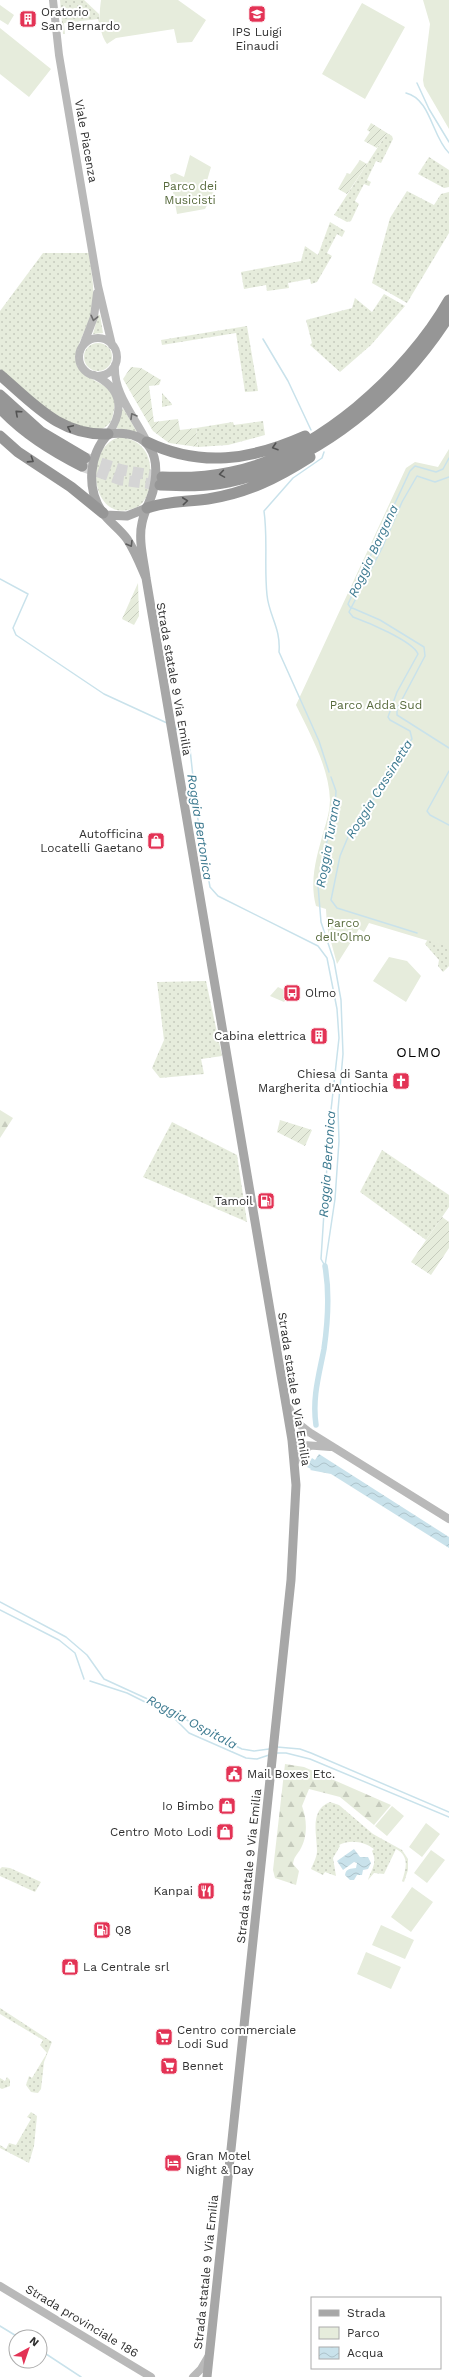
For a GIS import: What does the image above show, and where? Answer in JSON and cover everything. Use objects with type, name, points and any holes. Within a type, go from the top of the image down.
[{"type":"highway","points":[[449,300],[434,325],[401,366],[348,414],[306,442],[260,464],[232,472],[161,481],[214,484],[252,475],[278,466],[309,450],[360,415],[390,389],[412,366],[449,316]]},
{"type":"highway","points":[[0,375],[34,405],[63,425],[81,433],[108,434]]},
{"type":"highway","points":[[0,395],[41,432],[83,462],[39,442],[0,408]]},
{"type":"highway","points":[[147,442],[169,452],[191,458],[232,457],[293,441],[337,417],[348,414]]},
{"type":"highway","points":[[147,508],[232,494],[269,481],[286,473],[354,425],[360,415]]},
{"type":"highway","points":[[0,436],[18,452],[71,487],[104,514]]},
{"type":"main road","points":[[108,434],[131,434],[147,442],[154,456],[155,480],[147,508],[127,516],[104,514],[94,493],[92,466],[95,452],[108,434]]},
{"type":"main road","name":"Strada statale 9 Via Emilia","points":[[147,508],[140,534],[146,578],[295,1462],[296,1504],[293,1553],[274,1751],[207,2377]]},
{"type":"main road","name":"Strada statale 9 Via Emilia","points":[[104,514],[126,538],[138,557],[146,578]]},
{"type":"street","name":"Viale Piacenza","points":[[53,0],[59,55],[98,286],[112,345]]},
{"type":"street","name":"Viale Piacenza","points":[[81,348],[94,317],[98,286]]},
{"type":"street","points":[[108,434],[118,419],[118,402],[110,386],[84,369],[80,364],[79,353],[81,348],[91,340],[97,338],[103,339],[112,345],[116,353],[115,378],[119,391],[147,442]]},
{"type":"street","points":[[93,375],[106,374],[115,365]]},
{"type":"street","points":[[285,1398],[295,1421],[309,1432],[449,1519]]},
{"type":"street","points":[[292,1440],[302,1433],[309,1432]]},
{"type":"street","points":[[292,1440],[304,1445],[314,1445],[336,1449]]},
{"type":"street","points":[[295,1462],[304,1449],[314,1445]]},
{"type":"street","name":"Strada provinciale 186","points":[[0,2286],[151,2377]]},
{"type":"street","points":[[193,2377],[201,2369],[209,2354]]},
{"type":"green space","points":[[60,0],[84,0],[99,14],[101,30],[98,19],[64,23],[65,34],[63,34]]},
{"type":"green space","points":[[101,0],[178,0],[206,20],[192,42],[177,43],[174,29],[116,38],[107,44],[101,28]]},
{"type":"green space","points":[[423,0],[449,0],[449,129],[424,86],[423,80],[430,24]]},
{"type":"green space","points":[[362,3],[405,27],[365,99],[322,74]]},
{"type":"green space","points":[[0,5],[14,15],[8,25],[0,20]]},
{"type":"green space","points":[[0,28],[51,69],[29,97],[0,74]]},
{"type":"green space","points":[[371,123],[387,133],[377,148],[364,141],[370,132],[367,130]]},
{"type":"green space","points":[[387,133],[392,136],[393,139],[381,163],[376,161],[367,180],[371,182],[369,186],[364,184],[355,201],[359,204],[351,221],[347,222],[334,215]]},
{"type":"green space","name":"Parco dei Musicisti","points":[[190,155],[211,167],[206,184],[208,190],[214,193],[205,209],[177,214],[170,175],[175,173],[184,177]]},
{"type":"green space","points":[[429,157],[449,170],[449,187],[444,188],[418,174]]},
{"type":"green space","points":[[360,160],[367,164],[347,194],[338,189],[347,173],[350,174]]},
{"type":"green space","points":[[407,191],[434,205],[441,194],[449,192],[449,233],[407,303],[372,283],[390,218]]},
{"type":"green space","points":[[330,222],[345,231],[342,237],[337,234],[327,253],[332,256],[317,282],[311,284],[310,279],[288,283],[289,288],[267,291],[266,285],[244,289],[241,272],[301,261],[305,246],[318,255]]},
{"type":"green space","points":[[43,253],[89,253],[94,297],[92,311],[76,353],[76,360],[81,371],[112,393],[115,401],[113,416],[111,421],[102,429],[73,426],[42,405],[0,369],[0,311]]},
{"type":"green space","points":[[384,294],[405,306],[371,345],[340,372],[310,345],[312,343],[306,320],[352,308],[355,298],[372,312]]},
{"type":"green space","points":[[98,315],[100,315],[103,333],[93,334]]},
{"type":"green space","points":[[247,326],[258,391],[245,392],[236,333],[162,345],[161,340]]},
{"type":"green space","points":[[98,343],[104,344],[108,347],[111,351],[111,363],[108,367],[104,370],[98,371],[92,370],[88,367],[85,363],[84,357],[85,351],[88,347],[92,344]]},
{"type":"green space","points":[[131,367],[141,368],[161,380],[159,385],[149,386],[154,422],[178,419],[180,430],[196,428],[198,447],[169,443],[153,431],[123,379]]},
{"type":"green space","points":[[162,393],[172,404],[172,405],[162,407]]},
{"type":"green space","points":[[123,408],[137,432],[116,428]]},
{"type":"green space","points":[[263,421],[265,435],[228,445],[198,447],[196,428],[233,422],[234,425]]},
{"type":"green space","points":[[120,437],[136,442],[142,447],[149,459],[151,475],[145,500],[136,508],[118,510],[107,505],[100,495],[96,482],[96,467],[100,454],[108,443]]},
{"type":"green space","name":"Parco Adda Sud","points":[[449,449],[449,947],[369,923],[364,932],[359,929],[337,964],[327,927],[326,909],[316,906],[313,887],[317,858],[329,808],[329,788],[318,751],[296,705],[406,468],[415,462],[438,467]]},
{"type":"green space","points":[[138,583],[139,616],[134,625],[122,619]]},
{"type":"green space","points":[[431,934],[449,939],[449,966],[443,972],[438,966],[439,960],[425,944]]},
{"type":"green space","points":[[389,957],[407,961],[421,976],[406,1002],[373,981]]},
{"type":"green space","points":[[206,981],[222,1056],[201,1059],[204,1074],[160,1078],[152,1068],[164,1040],[157,982]]},
{"type":"green space","points":[[278,987],[286,991],[287,998],[284,1002],[270,996]]},
{"type":"green space","points":[[0,1110],[13,1118],[0,1138]]},
{"type":"green space","points":[[280,1120],[312,1130],[305,1146],[277,1132]]},
{"type":"green space","points":[[172,1122],[237,1155],[247,1222],[143,1177]]},
{"type":"green space","points":[[382,1150],[449,1195],[449,1207],[426,1240],[360,1192]]},
{"type":"green space","points":[[442,1217],[449,1222],[449,1248],[431,1275],[411,1262]]},
{"type":"green space","points":[[285,1764],[304,1767],[391,1805],[374,1825],[340,1797],[309,1789],[302,1806],[306,1822],[303,1845],[293,1864],[299,1871],[296,1885],[275,1878],[273,1870]]},
{"type":"green space","points":[[330,1802],[339,1805],[373,1834],[402,1850],[408,1859],[408,1870],[404,1882],[402,1881],[406,1863],[403,1855],[396,1849],[384,1874],[374,1873],[368,1880],[374,1863],[372,1851],[374,1849],[358,1842],[348,1842],[339,1845],[340,1846],[333,1858],[336,1876],[325,1872],[323,1875],[311,1869],[317,1853],[317,1817],[323,1806]]},
{"type":"green space","points":[[392,1806],[404,1816],[387,1836],[375,1826]]},
{"type":"green space","points":[[426,1823],[440,1834],[422,1857],[409,1847]]},
{"type":"green space","points":[[431,1850],[445,1860],[427,1883],[414,1873]]},
{"type":"green space","points":[[2,1867],[10,1868],[41,1882],[35,1892],[0,1876],[0,1869]]},
{"type":"green space","points":[[412,1887],[433,1902],[411,1932],[391,1917]]},
{"type":"green space","points":[[381,1925],[414,1940],[405,1959],[372,1945]]},
{"type":"green space","points":[[366,1952],[401,1967],[391,1989],[357,1974]]},
{"type":"green space","points":[[0,2008],[52,2042],[44,2062],[41,2089],[38,2093],[31,2092],[26,2085],[29,2076],[32,2078],[47,2053],[40,2045],[43,2040],[0,2014]]},
{"type":"green space","points":[[7,2077],[10,2080],[10,2086],[2,2089],[0,2088],[0,2078],[5,2081]]},
{"type":"green space","points":[[31,2112],[37,2116],[34,2146],[29,2163],[0,2148],[0,2145],[6,2149],[9,2143],[16,2145],[31,2119],[27,2117]]},
{"type":"water","points":[[319,1454],[449,1537],[449,1548],[331,1474],[310,1470],[311,1469],[307,1467],[312,1458],[315,1460]]},
{"type":"water","points":[[354,1849],[360,1857],[368,1857],[371,1863],[368,1869],[363,1870],[362,1875],[357,1875],[354,1880],[350,1880],[345,1875],[346,1871],[356,1868],[357,1863],[354,1862],[343,1870],[337,1861]]},
{"type":"waterway","name":"Roggia Cassinetta","points":[[417,83],[429,109],[449,142]]},
{"type":"waterway","name":"Roggia Bargana","points":[[406,93],[421,103],[426,110],[443,146],[449,153]]},
{"type":"waterway","name":"Roggia Turana","points":[[263,339],[288,381],[311,430]]},
{"type":"waterway","name":"Roggia Turana","points":[[324,452],[322,458],[293,478],[264,511],[266,532],[267,595],[277,629],[279,652],[319,741],[329,772]]},
{"type":"waterway","name":"Roggia Bargana","points":[[449,458],[443,469],[436,472],[415,466],[410,471],[348,604],[350,607],[380,620],[424,647],[425,656],[397,709],[397,715],[449,748]]},
{"type":"waterway","name":"Roggia Cassinetta","points":[[417,933],[337,908],[331,900],[340,856],[348,837],[385,782],[398,755],[412,739],[410,731],[390,720],[388,717],[397,692],[418,654],[408,643],[378,627],[353,617],[349,612],[382,548],[402,502],[417,476],[435,482],[449,477]]},
{"type":"waterway","name":"Roggia Bertonica","points":[[0,579],[28,594],[13,628],[16,635],[104,694],[167,723]]},
{"type":"waterway","name":"Roggia Bertonica","points":[[176,728],[186,739],[190,749],[197,814],[210,887],[218,896],[318,946],[327,958],[337,1009],[339,1038],[330,1119],[321,1259],[325,1266]]},
{"type":"waterway","name":"Roggia Bargana","points":[[449,771],[427,811],[430,815],[449,825]]},
{"type":"waterway","name":"Roggia Turana","points":[[325,1266],[335,1199],[339,1141],[338,1110],[343,1054],[341,1000],[334,961],[321,922],[318,885],[324,853],[335,810],[336,791],[331,777]]},
{"type":"waterway","points":[[316,1425],[315,1396],[324,1349],[327,1318],[328,1287],[325,1266]]},
{"type":"waterway","name":"Roggia Ospitala","points":[[0,1602],[66,1637],[87,1655],[104,1679],[165,1707],[207,1732],[242,1749],[254,1751],[269,1749]]},
{"type":"waterway","points":[[0,1610],[59,1640],[75,1653],[84,1679]]},
{"type":"waterway","points":[[90,1681],[127,1693],[171,1715],[189,1733],[246,1758],[257,1759],[269,1755]]},
{"type":"waterway","name":"Roggia Ospitala","points":[[277,1747],[300,1749],[311,1753],[449,1812]]},
{"type":"waterway","points":[[277,1753],[286,1753],[310,1759],[449,1817]]},
{"type":"waterway","name":"Roggia Ospitala","points":[[0,2326],[8,2331]]},
{"type":"waterway","name":"Roggia Ospitala","points":[[48,2355],[81,2377]]},
{"type":"tunnel","points":[[85,458],[122,470],[162,477]]},
{"type":"tunnel","points":[[82,466],[121,480],[160,485]]},
{"type":"place","name":"IPS Luigi Einaudi","points":[[257,14]]},
{"type":"place","name":"Oratorio San Bernardo","points":[[28,19]]},
{"type":"place","name":"Autofficina Locatelli Gaetano","points":[[156,841]]},
{"type":"place","name":"Olmo","points":[[292,993]]},
{"type":"place","name":"Cabina elettrica","points":[[319,1036]]},
{"type":"place","name":"Chiesa di Santa Margherita d'Antiochia","points":[[401,1081]]},
{"type":"place","name":"Tamoil","points":[[266,1201]]},
{"type":"place","name":"Mail Boxes Etc.","points":[[234,1774]]},
{"type":"place","name":"Io Bimbo","points":[[227,1806]]},
{"type":"place","name":"Centro Moto Lodi","points":[[225,1832]]},
{"type":"place","name":"Kanpai","points":[[206,1891]]},
{"type":"place","name":"Q8","points":[[102,1930]]},
{"type":"place","name":"La Centrale srl","points":[[70,1967]]},
{"type":"place","name":"Centro commerciale Lodi Sud","points":[[164,2037]]},
{"type":"place","name":"Bennet","points":[[169,2066]]},
{"type":"place","name":"Gran Motel Night & Day","points":[[173,2163]]},
{"type":"district","name":"OLMO","points":[[419,1052]]},
{"type":"park label","name":"Parco dell'Olmo","points":[[343,930]]}]
